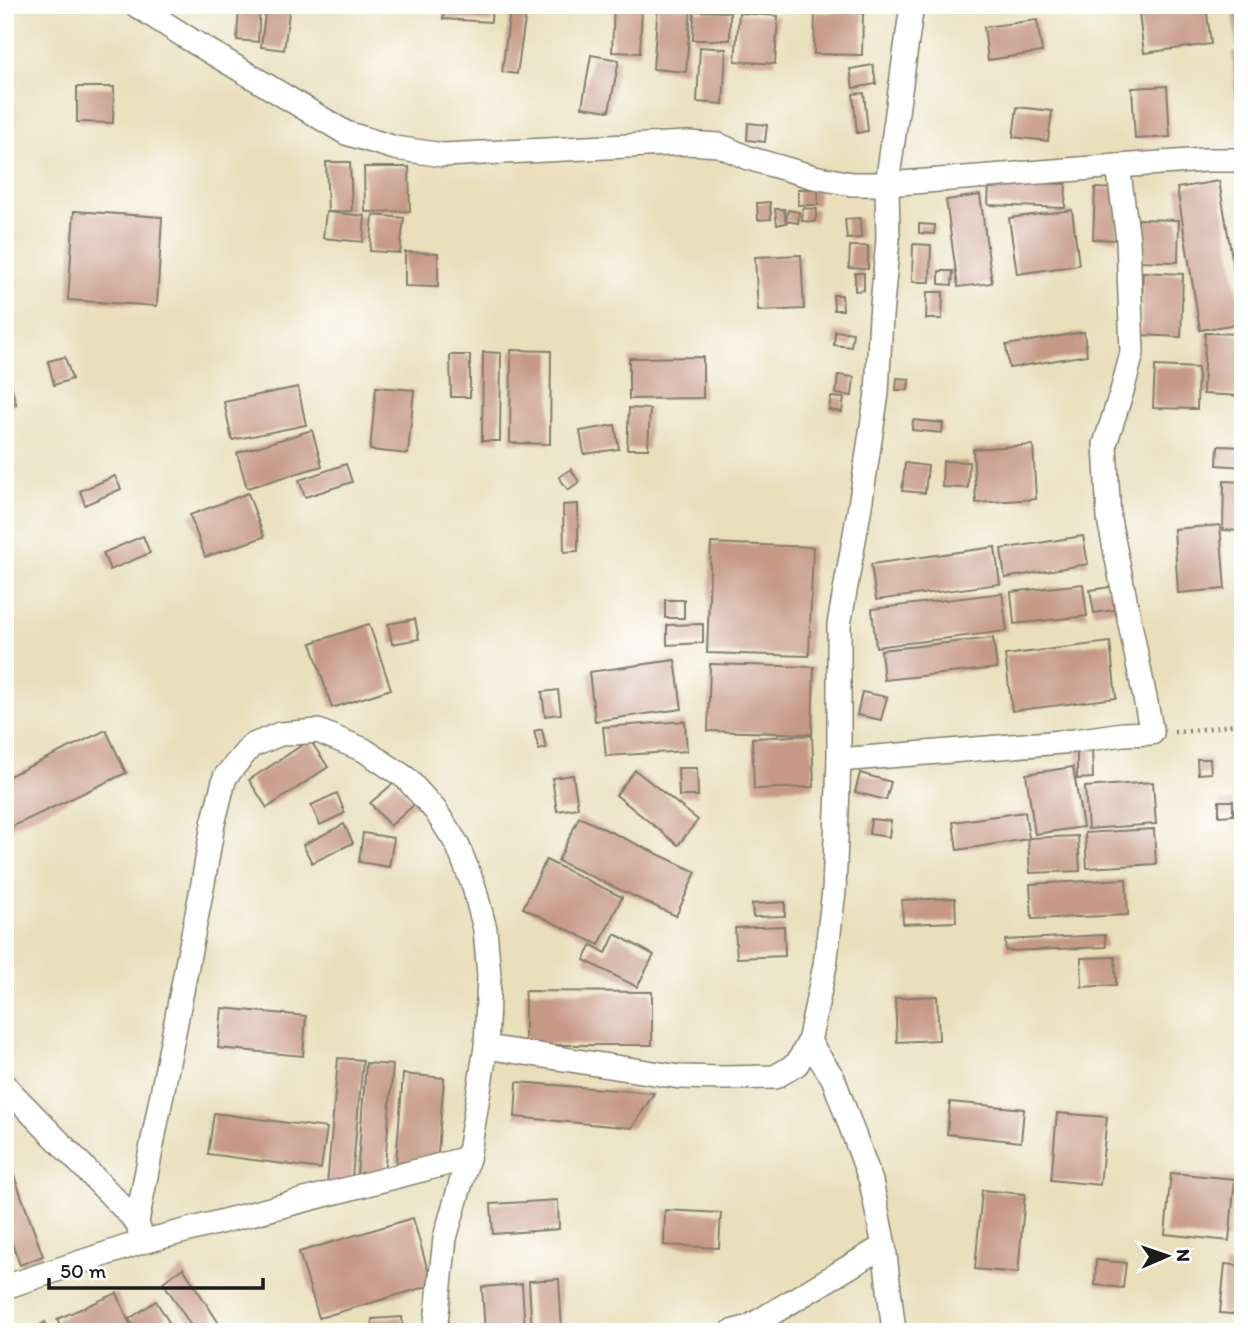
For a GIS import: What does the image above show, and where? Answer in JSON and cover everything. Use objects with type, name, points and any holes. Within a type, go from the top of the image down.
[{"type":"street","points":[[136,5],[346,133],[395,148],[443,155],[719,145],[748,158],[814,177],[852,184],[887,184],[1205,160],[1243,160]]},
{"type":"street","points":[[486,1046],[680,1077],[775,1077],[797,1064],[809,1042],[825,965],[834,891],[839,760],[839,625],[877,393],[888,240],[887,184],[912,5]]},
{"type":"street","points":[[839,760],[1153,733],[1108,507],[1105,444],[1132,353],[1128,240],[1118,166]]},
{"type":"street","points":[[140,1232],[213,824],[225,777],[251,746],[280,734],[317,732],[364,750],[406,778],[435,810],[457,844],[474,887],[485,929],[489,975],[486,1046],[468,1158],[445,1238],[435,1332]]},
{"type":"street","points":[[809,1042],[833,1078],[872,1181],[884,1245],[894,1332]]},
{"type":"street","points":[[5,1086],[140,1232]]},
{"type":"street","points":[[5,1287],[140,1232],[468,1158]]},
{"type":"street","points":[[731,1332],[749,1327],[884,1245]]},
{"type":"path","points":[[1153,733],[1191,731],[1243,723]]},
{"type":"building","points":[[239,5],[260,5],[258,42],[237,40]]},
{"type":"building","points":[[266,5],[290,5],[284,50],[261,47]]},
{"type":"building","points":[[444,5],[492,5],[491,22],[443,19]]},
{"type":"building","points":[[614,5],[642,5],[640,53],[612,52]]},
{"type":"building","points":[[658,5],[691,8],[686,72],[653,69]]},
{"type":"building","points":[[704,5],[746,5],[745,9]]},
{"type":"building","points":[[1206,5],[1211,44],[1144,53],[1139,14]]},
{"type":"building","points":[[1243,10],[1243,46],[1236,46],[1233,11]]},
{"type":"building","points":[[510,11],[526,13],[517,74],[502,72]]},
{"type":"building","points":[[694,11],[730,12],[730,40],[693,40]]},
{"type":"building","points":[[815,12],[863,13],[862,55],[814,54]]},
{"type":"building","points":[[739,13],[778,16],[775,64],[735,61]]},
{"type":"building","points":[[1037,20],[1042,52],[988,60],[984,27]]},
{"type":"building","points":[[700,47],[726,49],[723,104],[697,102]]},
{"type":"building","points":[[1243,51],[1243,91],[1235,92],[1232,52]]},
{"type":"building","points":[[591,55],[619,60],[609,111],[582,107]]},
{"type":"building","points":[[873,65],[876,84],[853,88],[850,69]]},
{"type":"building","points":[[1167,86],[1170,137],[1135,139],[1132,88]]},
{"type":"building","points":[[77,87],[114,87],[113,123],[77,122]]},
{"type":"building","points":[[864,93],[868,131],[857,133],[853,94]]},
{"type":"building","points":[[1017,107],[1052,111],[1048,141],[1013,137]]},
{"type":"building","points":[[748,123],[767,125],[765,142],[747,140]]},
{"type":"building","points":[[326,162],[350,162],[352,211],[328,212]]},
{"type":"building","points":[[364,167],[409,167],[410,211],[365,212]]},
{"type":"building","points":[[989,181],[1066,184],[1065,208],[988,205]]},
{"type":"building","points":[[1219,181],[1243,323],[1200,330],[1177,188]]},
{"type":"building","points":[[1095,188],[1119,189],[1117,240],[1093,239]]},
{"type":"building","points":[[798,189],[818,189],[818,205],[798,205]]},
{"type":"building","points":[[980,195],[992,283],[958,287],[946,200]]},
{"type":"building","points":[[770,202],[771,219],[758,220],[757,203]]},
{"type":"building","points":[[803,208],[817,209],[815,222],[802,221]]},
{"type":"building","points":[[775,209],[784,209],[786,223],[777,225]]},
{"type":"building","points":[[788,210],[799,212],[798,223],[786,221]]},
{"type":"building","points":[[1072,210],[1079,265],[1017,274],[1009,218]]},
{"type":"building","points":[[74,211],[162,217],[157,306],[68,300]]},
{"type":"building","points":[[326,212],[365,216],[363,242],[323,238]]},
{"type":"building","points":[[373,215],[404,218],[400,253],[370,251]]},
{"type":"building","points":[[860,218],[861,238],[847,239],[845,219]]},
{"type":"building","points":[[1138,219],[1179,220],[1178,262],[1136,261]]},
{"type":"building","points":[[919,224],[935,225],[934,234],[919,233]]},
{"type":"building","points":[[913,244],[931,245],[930,282],[912,282]]},
{"type":"building","points":[[850,246],[868,246],[868,269],[849,268]]},
{"type":"building","points":[[405,252],[438,253],[438,287],[405,286]]},
{"type":"building","points":[[801,255],[804,309],[758,311],[755,257]]},
{"type":"building","points":[[939,271],[953,271],[952,285],[939,284]]},
{"type":"building","points":[[1143,272],[1183,274],[1181,337],[1141,335]]},
{"type":"building","points":[[855,273],[864,273],[864,290],[855,291]]},
{"type":"building","points":[[927,292],[943,292],[942,319],[926,319]]},
{"type":"building","points":[[833,295],[842,295],[843,310],[834,310]]},
{"type":"building","points":[[835,331],[853,333],[851,347],[834,345]]},
{"type":"building","points":[[1084,332],[1087,355],[1009,368],[1006,345]]},
{"type":"building","points":[[1205,333],[1243,334],[1243,396],[1203,394]]},
{"type":"building","points":[[511,350],[551,351],[550,444],[510,443]]},
{"type":"building","points":[[483,352],[501,353],[500,441],[482,441]]},
{"type":"building","points":[[450,355],[470,355],[470,397],[451,397]]},
{"type":"building","points":[[65,357],[72,379],[54,385],[48,361]]},
{"type":"building","points":[[703,357],[703,398],[629,399],[629,358]]},
{"type":"building","points":[[1155,366],[1198,368],[1197,409],[1153,408]]},
{"type":"building","points":[[5,375],[8,375],[16,404],[5,407]]},
{"type":"building","points":[[838,375],[854,377],[852,396],[836,394]]},
{"type":"building","points":[[897,378],[909,379],[908,390],[896,390]]},
{"type":"building","points":[[298,387],[306,425],[232,440],[224,402]]},
{"type":"building","points":[[376,387],[414,390],[408,454],[370,450]]},
{"type":"building","points":[[831,397],[844,398],[842,412],[829,410]]},
{"type":"building","points":[[629,408],[650,409],[648,449],[627,449]]},
{"type":"building","points":[[913,420],[943,423],[942,433],[912,430]]},
{"type":"building","points":[[615,425],[619,449],[584,454],[580,431]]},
{"type":"building","points":[[312,430],[322,466],[247,488],[237,453]]},
{"type":"building","points":[[1033,445],[1036,499],[976,503],[973,449]]},
{"type":"building","points":[[1218,446],[1243,447],[1243,467],[1217,465]]},
{"type":"building","points":[[943,461],[969,462],[968,488],[942,487]]},
{"type":"building","points":[[905,463],[928,466],[925,493],[902,491]]},
{"type":"building","points":[[346,464],[352,482],[305,497],[299,480]]},
{"type":"building","points":[[571,469],[579,482],[568,490],[559,477]]},
{"type":"building","points":[[115,476],[121,489],[85,505],[80,491]]},
{"type":"building","points":[[1224,481],[1243,482],[1243,531],[1223,530]]},
{"type":"building","points":[[248,493],[264,537],[205,557],[190,515]]},
{"type":"building","points":[[578,504],[578,551],[564,552],[563,505]]},
{"type":"building","points":[[1220,525],[1225,589],[1178,593],[1174,529]]},
{"type":"building","points":[[143,536],[150,553],[110,570],[103,553]]},
{"type":"building","points":[[1083,536],[1088,564],[1005,578],[1001,549]]},
{"type":"building","points":[[711,543],[813,547],[809,656],[707,653]]},
{"type":"building","points":[[995,547],[1000,584],[876,600],[871,564]]},
{"type":"building","points":[[1083,584],[1087,616],[1014,624],[1011,592]]},
{"type":"building","points":[[1117,586],[1120,609],[1094,613],[1090,590]]},
{"type":"building","points":[[1002,593],[1007,631],[876,647],[872,609]]},
{"type":"building","points":[[665,600],[684,600],[684,618],[665,618]]},
{"type":"building","points":[[415,619],[419,639],[392,644],[388,624]]},
{"type":"building","points":[[369,624],[391,689],[332,708],[311,643]]},
{"type":"building","points":[[703,624],[703,643],[667,645],[667,625]]},
{"type":"building","points":[[993,638],[997,668],[884,680],[881,650]]},
{"type":"building","points":[[1110,642],[1116,698],[1012,711],[1005,655]]},
{"type":"building","points":[[675,660],[682,709],[595,721],[589,672]]},
{"type":"building","points":[[710,664],[814,667],[812,734],[708,731]]},
{"type":"building","points":[[558,690],[561,714],[545,716],[542,692]]},
{"type":"building","points":[[862,692],[887,697],[881,720],[857,715]]},
{"type":"building","points":[[685,721],[687,751],[606,756],[603,727]]},
{"type":"building","points":[[542,729],[546,748],[539,750],[534,731]]},
{"type":"building","points":[[106,730],[126,773],[5,830],[5,778]]},
{"type":"building","points":[[812,735],[814,787],[754,789],[752,738]]},
{"type":"building","points":[[310,740],[328,767],[267,808],[249,780]]},
{"type":"building","points":[[1077,745],[1092,745],[1093,778],[1077,779]]},
{"type":"building","points":[[1197,759],[1210,759],[1211,773],[1198,774]]},
{"type":"building","points":[[1073,767],[1083,827],[1035,834],[1026,774]]},
{"type":"building","points":[[678,768],[697,768],[698,796],[679,796]]},
{"type":"building","points":[[635,770],[698,820],[678,845],[616,795]]},
{"type":"building","points":[[860,773],[891,782],[886,800],[855,792]]},
{"type":"building","points":[[573,775],[578,808],[557,811],[552,778]]},
{"type":"building","points":[[1238,780],[1243,780],[1243,806],[1241,806]]},
{"type":"building","points":[[395,782],[415,804],[390,826],[370,803]]},
{"type":"building","points":[[1153,782],[1156,824],[1088,829],[1085,787]]},
{"type":"building","points":[[337,793],[345,813],[320,825],[311,805]]},
{"type":"building","points":[[1219,801],[1233,801],[1233,815],[1219,816]]},
{"type":"building","points":[[1025,812],[1029,838],[1078,836],[1080,871],[1030,873],[1028,839],[957,850],[953,822]]},
{"type":"building","points":[[579,817],[696,872],[676,916],[558,861]]},
{"type":"building","points":[[871,819],[891,821],[889,837],[869,834]]},
{"type":"building","points":[[344,824],[353,843],[312,863],[303,845]]},
{"type":"building","points":[[1154,829],[1156,864],[1087,868],[1085,833]]},
{"type":"building","points":[[363,833],[394,838],[389,867],[359,862]]},
{"type":"building","points":[[546,860],[622,897],[599,945],[523,908]]},
{"type":"building","points":[[1126,879],[1128,915],[1032,919],[1030,884]]},
{"type":"building","points":[[955,898],[956,922],[903,924],[902,900]]},
{"type":"building","points":[[785,902],[785,916],[753,917],[752,904]]},
{"type":"building","points":[[784,926],[785,956],[737,958],[735,928]]},
{"type":"building","points":[[615,934],[654,955],[637,987],[584,960],[592,945],[606,953]]},
{"type":"building","points":[[1105,935],[1106,947],[1006,951],[1005,940]]},
{"type":"building","points":[[1115,957],[1116,985],[1082,987],[1081,958]]},
{"type":"building","points":[[525,991],[652,992],[652,1045],[525,1045]]},
{"type":"building","points":[[937,996],[939,1040],[897,1042],[895,998]]},
{"type":"building","points":[[222,1008],[306,1016],[303,1056],[218,1048]]},
{"type":"building","points":[[338,1058],[363,1060],[351,1188],[327,1185]]},
{"type":"building","points":[[366,1063],[393,1065],[384,1178],[357,1175]]},
{"type":"building","points":[[403,1074],[444,1078],[437,1165],[396,1162]]},
{"type":"building","points":[[517,1082],[654,1093],[632,1128],[515,1117]]},
{"type":"building","points":[[950,1102],[1024,1109],[1021,1142],[947,1134]]},
{"type":"building","points":[[214,1113],[327,1128],[321,1169],[208,1154]]},
{"type":"building","points":[[1057,1113],[1107,1117],[1100,1185],[1051,1180]]},
{"type":"building","points":[[12,1170],[43,1256],[20,1265],[5,1223],[5,1173]]},
{"type":"building","points":[[1171,1173],[1235,1179],[1229,1241],[1165,1234]]},
{"type":"building","points":[[982,1190],[1025,1194],[1018,1273],[975,1269]]},
{"type":"building","points":[[558,1200],[559,1229],[493,1234],[491,1204]]},
{"type":"building","points":[[665,1210],[721,1213],[719,1248],[664,1245]]},
{"type":"building","points":[[413,1218],[432,1285],[319,1318],[299,1252]]},
{"type":"building","points":[[1096,1260],[1126,1263],[1123,1288],[1095,1285]]},
{"type":"building","points":[[1225,1264],[1243,1266],[1243,1315],[1220,1313]]},
{"type":"building","points":[[183,1268],[222,1328],[217,1332],[195,1332],[163,1282]]},
{"type":"building","points":[[559,1279],[562,1332],[532,1332],[529,1281]]},
{"type":"building","points":[[522,1284],[525,1332],[485,1332],[482,1287]]},
{"type":"building","points":[[117,1293],[133,1332],[63,1332],[57,1319]]},
{"type":"building","points":[[156,1301],[175,1332],[138,1332],[129,1319]]},
{"type":"building","points":[[402,1317],[403,1332],[373,1332],[372,1319]]},
{"type":"building","points":[[45,1322],[51,1332],[29,1332]]}]
